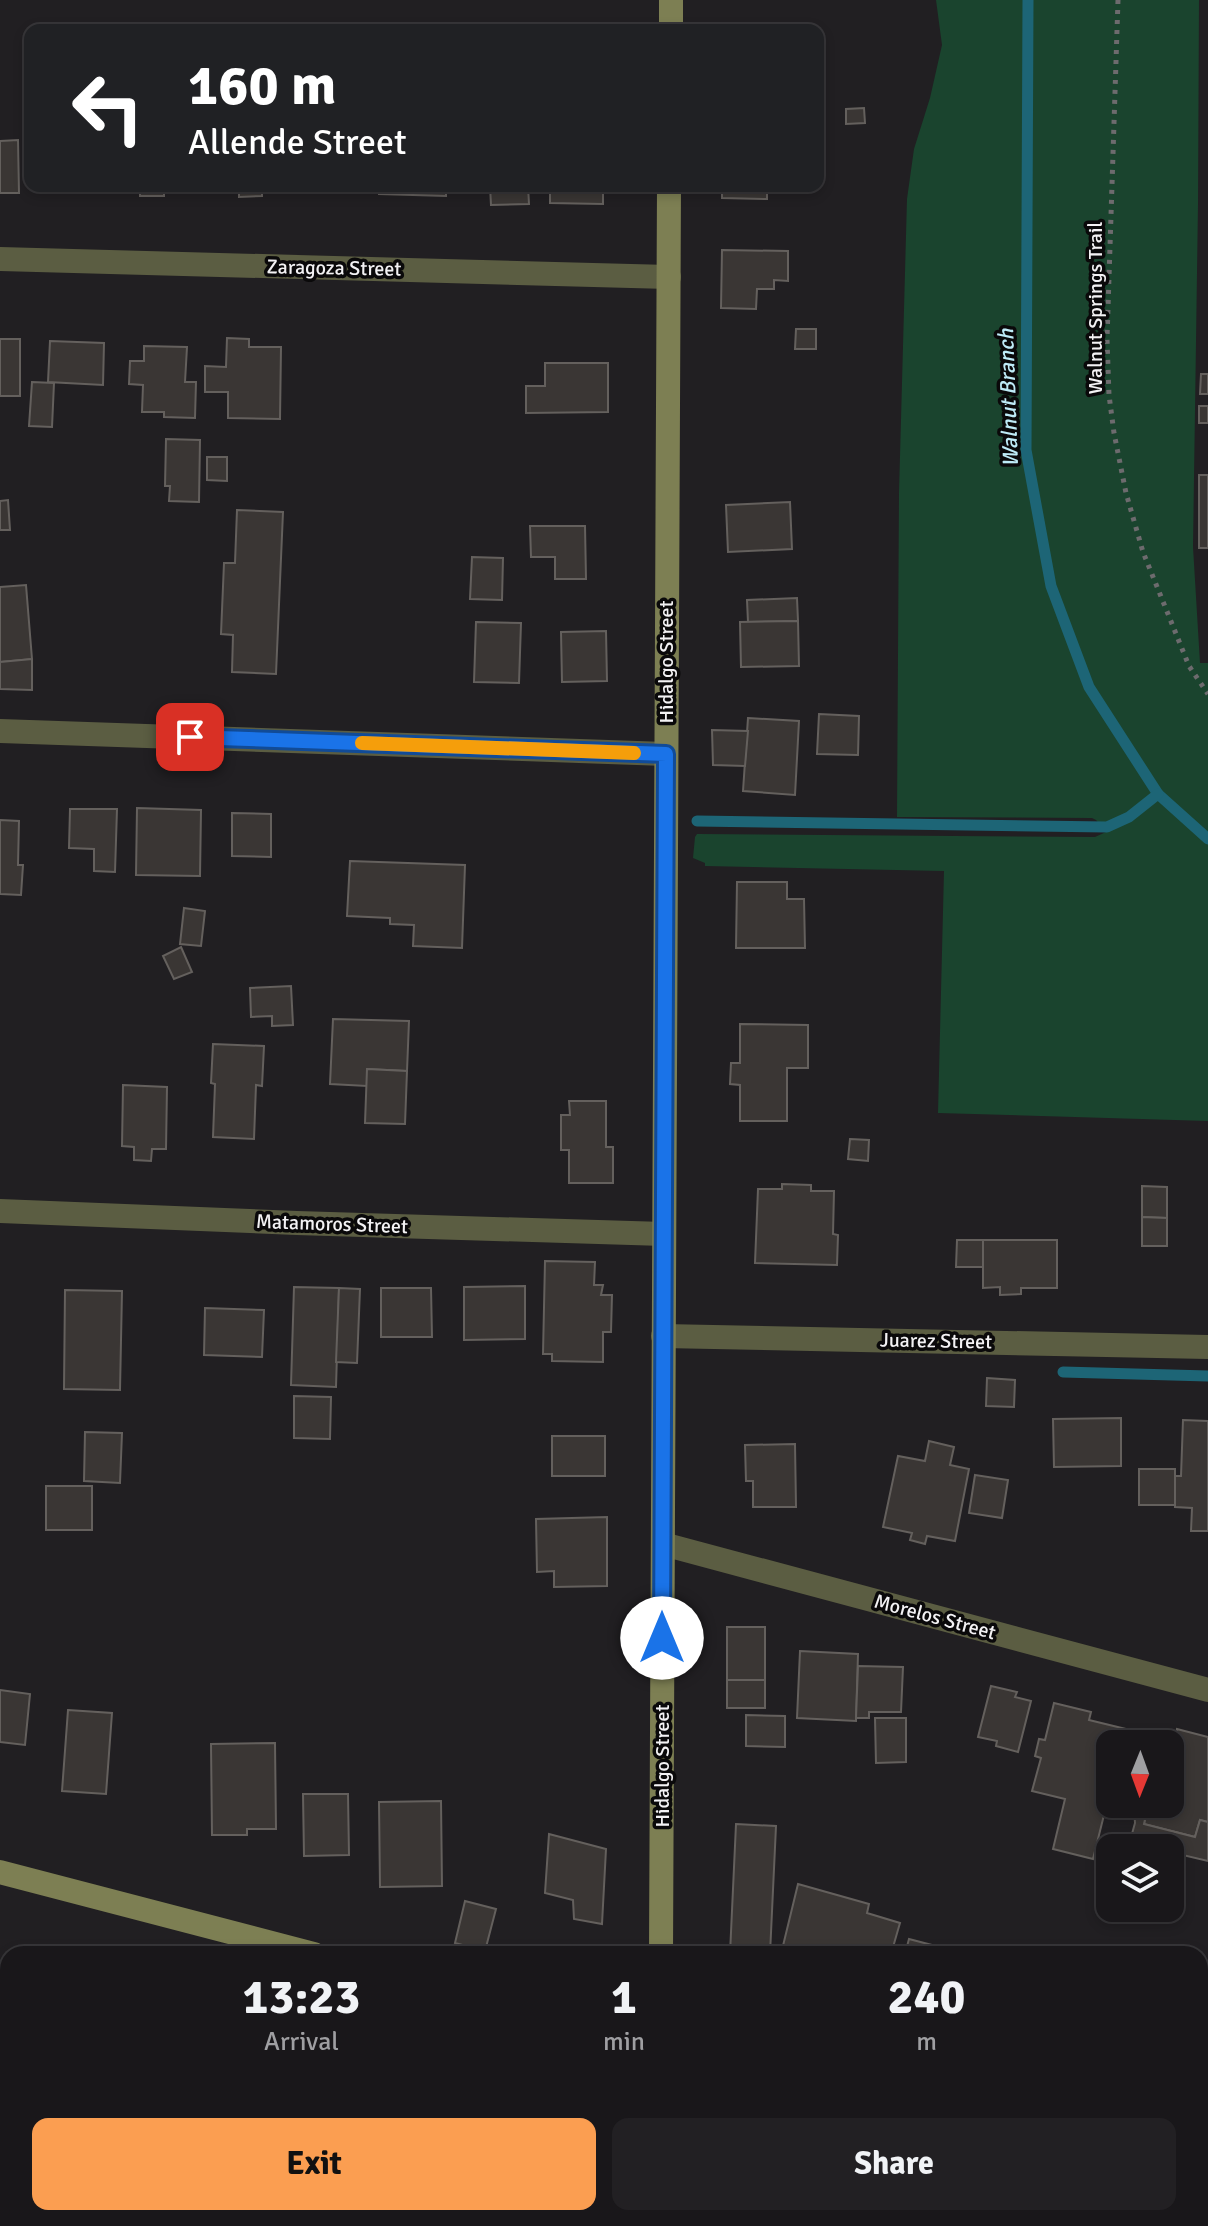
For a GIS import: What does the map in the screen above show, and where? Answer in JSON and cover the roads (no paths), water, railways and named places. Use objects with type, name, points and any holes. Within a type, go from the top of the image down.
[{"type":"street","points":[[671,0],[671,24]]},
{"type":"street","name":"Hidalgo Street","points":[[661,1946],[669,192]]},
{"type":"street","name":"Zaragoza Street","points":[[0,259],[669,277]]},
{"type":"street","points":[[0,731],[666,754]]},
{"type":"street","name":"Matamoros Street","points":[[0,1211],[664,1234]]},
{"type":"street","name":"Juarez Street","points":[[663,1336],[1208,1347]]},
{"type":"street","name":"Morelos Street","points":[[663,1544],[1208,1690]]},
{"type":"street","points":[[0,1872],[283,1946]]},
{"type":"waterway","name":"Walnut Branch","points":[[1028,0],[1026,450],[1051,586],[1089,687],[1158,794],[1208,839]]},
{"type":"waterway","points":[[697,821],[1107,827],[1129,817],[1158,794]]},
{"type":"waterway","points":[[1063,1372],[1208,1376]]}]
